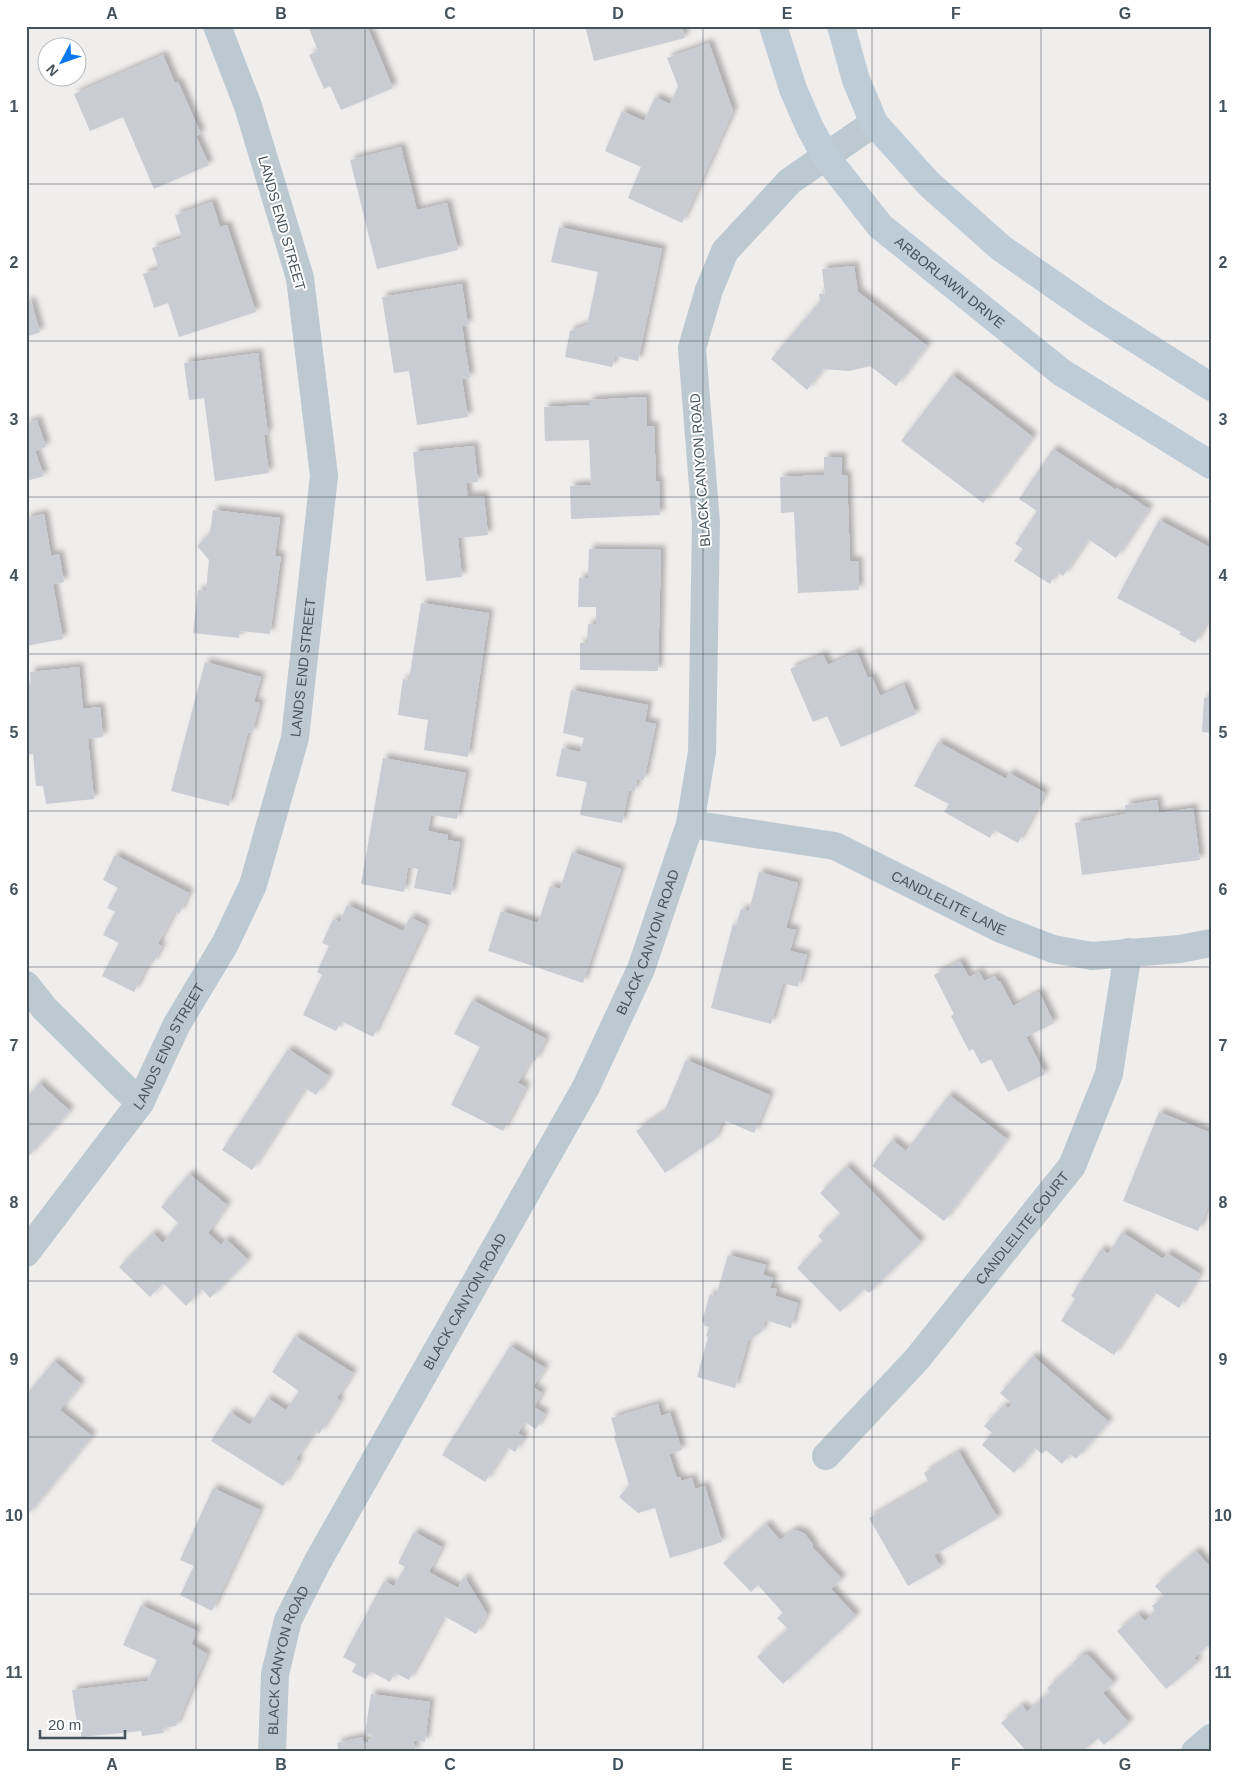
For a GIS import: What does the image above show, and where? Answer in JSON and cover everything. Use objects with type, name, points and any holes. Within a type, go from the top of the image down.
[{"type":"main road","name":"ARBORLAWN DRIVE","points":[[773,26],[793,89],[810,128],[826,157],[880,226],[1060,372],[1211,464]]},
{"type":"main road","points":[[840,26],[856,80],[874,123],[929,184],[1001,248],[1096,314],[1211,387]]},
{"type":"street","name":"LANDS END STREET","points":[[26,1253],[140,1103],[177,1024],[224,944],[253,885],[295,738],[324,476],[300,278],[248,106],[217,26]]},
{"type":"street","name":"BLACK CANYON ROAD","points":[[272,1752],[274,1674],[288,1620],[318,1561],[586,1087],[641,969],[690,824],[702,752],[706,523],[692,348],[709,290],[726,251],[790,181],[874,123]]},
{"type":"street","name":"CANDLELITE LANE","points":[[690,824],[835,846],[1000,929],[1053,949],[1092,956],[1180,949],[1211,943]]},
{"type":"street","name":"CANDLELITE COURT","points":[[826,1456],[917,1359],[1072,1166],[1109,1074],[1128,952]]},
{"type":"street","points":[[26,985],[44,1008],[140,1103]]},
{"type":"street","points":[[1194,1752],[1211,1738]]},
{"type":"building","points":[[308,26],[367,26],[393,88],[341,110],[330,86],[324,89],[309,55],[318,51]]},
{"type":"building","points":[[585,26],[682,26],[685,38],[594,61]]},
{"type":"building","points":[[709,43],[733,111],[682,223],[628,198],[641,167],[605,151],[622,111],[644,121],[655,97],[670,104],[678,86],[667,58]]},
{"type":"building","points":[[163,55],[175,83],[178,82],[201,134],[196,136],[209,165],[154,189],[123,117],[90,131],[74,94]]},
{"type":"building","points":[[401,147],[417,210],[447,203],[458,250],[377,269],[350,160]]},
{"type":"building","points":[[212,202],[220,227],[227,225],[256,312],[179,337],[168,303],[154,308],[143,274],[159,269],[152,248],[182,238],[175,215]]},
{"type":"building","points":[[559,227],[662,249],[638,361],[615,356],[612,367],[565,357],[570,331],[587,325],[598,272],[551,262]]},
{"type":"building","points":[[854,266],[858,292],[927,346],[896,386],[870,366],[849,371],[823,369],[807,390],[771,359],[820,301],[819,294],[825,294],[822,269]]},
{"type":"building","points":[[462,284],[468,325],[462,326],[470,378],[462,379],[468,417],[417,425],[409,371],[394,373],[382,297]]},
{"type":"building","points":[[31,301],[40,332],[26,337],[26,302]]},
{"type":"building","points":[[258,353],[268,434],[264,435],[269,473],[215,481],[204,398],[189,400],[184,363]]},
{"type":"building","points":[[952,375],[1033,437],[983,503],[901,441]]},
{"type":"building","points":[[646,397],[647,426],[654,426],[656,481],[659,481],[660,515],[571,519],[570,486],[591,485],[589,440],[545,441],[544,407],[589,405],[589,400]]},
{"type":"building","points":[[37,420],[46,447],[35,451],[44,476],[26,481],[26,424]]},
{"type":"building","points":[[474,446],[478,482],[466,483],[468,497],[484,496],[488,535],[458,538],[462,577],[426,581],[413,452]]},
{"type":"building","points":[[1053,449],[1149,509],[1116,558],[1088,539],[1063,576],[1057,572],[1050,584],[1014,561],[1023,549],[1015,544],[1037,511],[1019,499]]},
{"type":"building","points":[[824,457],[842,457],[842,475],[847,475],[850,561],[858,561],[859,590],[798,593],[794,512],[781,513],[780,477],[824,475]]},
{"type":"building","points":[[213,510],[280,518],[275,556],[281,556],[270,634],[240,631],[239,638],[193,633],[198,590],[206,591],[209,560],[197,546],[210,533]]},
{"type":"building","points":[[44,514],[51,556],[59,554],[64,582],[53,584],[63,639],[26,646],[26,518]]},
{"type":"building","points":[[1159,520],[1211,548],[1211,615],[1195,643],[1179,634],[1181,632],[1117,598]]},
{"type":"building","points":[[589,549],[661,550],[658,671],[580,670],[580,643],[587,643],[588,624],[596,624],[596,607],[578,607],[579,578],[588,578]]},
{"type":"building","points":[[421,603],[489,613],[468,757],[424,750],[428,720],[398,715],[403,679],[409,680]]},
{"type":"building","points":[[857,652],[868,678],[872,677],[880,696],[904,685],[916,714],[841,747],[827,716],[813,722],[790,669],[823,655],[828,665]]},
{"type":"building","points":[[205,662],[261,677],[254,702],[260,703],[252,733],[248,732],[229,806],[171,791]]},
{"type":"building","points":[[79,667],[83,709],[100,707],[103,737],[88,739],[94,799],[46,804],[43,786],[36,786],[33,754],[26,755],[26,685],[31,684],[30,672]]},
{"type":"building","points":[[571,690],[648,705],[645,722],[656,724],[644,780],[637,779],[635,791],[629,790],[622,823],[580,815],[587,782],[556,776],[562,748],[580,752],[584,738],[563,733]]},
{"type":"building","points":[[1204,698],[1211,698],[1211,733],[1202,732]]},
{"type":"building","points":[[938,742],[1006,779],[1009,773],[1045,793],[1018,843],[994,830],[990,838],[944,812],[949,804],[914,786]]},
{"type":"building","points":[[383,758],[466,773],[457,819],[431,815],[428,831],[448,835],[447,840],[460,842],[451,895],[414,888],[418,869],[408,867],[404,892],[361,884]]},
{"type":"building","points":[[1157,800],[1159,813],[1193,808],[1200,860],[1082,875],[1075,823],[1126,814],[1125,805]]},
{"type":"building","points":[[572,852],[621,869],[583,983],[488,951],[501,911],[538,923],[550,886],[560,889]]},
{"type":"building","points":[[115,855],[189,893],[179,914],[175,911],[158,944],[162,946],[153,963],[149,962],[134,992],[102,976],[119,943],[103,935],[115,912],[107,908],[118,888],[103,880]]},
{"type":"building","points":[[759,872],[798,883],[786,928],[796,930],[790,951],[807,955],[798,987],[783,983],[771,1024],[711,1008],[733,924],[736,925],[741,909],[749,911]]},
{"type":"building","points":[[347,905],[403,931],[410,917],[426,925],[373,1037],[341,1021],[336,1031],[303,1015],[322,975],[317,972],[329,946],[322,943],[333,919],[340,922]]},
{"type":"building","points":[[960,961],[969,977],[979,972],[984,981],[995,976],[998,982],[1000,981],[1013,1006],[1039,992],[1054,1023],[1026,1037],[1045,1074],[1008,1092],[991,1059],[981,1064],[973,1049],[969,1051],[951,1016],[954,1014],[934,975]]},
{"type":"building","points":[[472,1000],[546,1039],[535,1061],[531,1059],[518,1083],[526,1087],[503,1131],[451,1105],[480,1047],[454,1034]]},
{"type":"building","points":[[288,1049],[329,1076],[316,1095],[305,1088],[252,1170],[222,1150]]},
{"type":"building","points":[[686,1060],[770,1095],[754,1133],[723,1120],[715,1139],[665,1173],[636,1131],[664,1112]]},
{"type":"building","points":[[39,1083],[70,1111],[26,1159],[26,1098]]},
{"type":"building","points":[[949,1095],[1007,1139],[944,1221],[872,1166],[892,1140],[906,1151]]},
{"type":"building","points":[[1159,1112],[1211,1133],[1211,1199],[1198,1231],[1123,1201]]},
{"type":"building","points":[[847,1166],[921,1242],[869,1293],[864,1289],[840,1312],[797,1268],[823,1241],[818,1236],[841,1214],[820,1193]]},
{"type":"building","points":[[189,1174],[227,1205],[208,1233],[221,1245],[226,1239],[248,1260],[210,1298],[202,1289],[186,1306],[163,1283],[150,1297],[119,1267],[153,1233],[163,1243],[178,1223],[161,1207]]},
{"type":"building","points":[[1122,1232],[1163,1259],[1167,1253],[1200,1274],[1179,1308],[1154,1292],[1114,1355],[1061,1321],[1075,1299],[1071,1296],[1101,1249],[1108,1254]]},
{"type":"building","points":[[728,1255],[766,1265],[763,1275],[773,1278],[770,1288],[777,1289],[775,1296],[798,1303],[791,1328],[765,1320],[762,1331],[748,1341],[735,1388],[697,1377],[709,1327],[705,1326],[702,1321],[710,1294],[716,1296]]},
{"type":"building","points":[[295,1336],[353,1373],[337,1398],[340,1401],[319,1434],[315,1430],[296,1459],[299,1461],[283,1486],[211,1441],[230,1412],[250,1425],[267,1398],[286,1410],[299,1391],[272,1372]]},
{"type":"building","points":[[510,1346],[545,1368],[533,1387],[542,1393],[534,1407],[545,1414],[536,1429],[525,1422],[518,1433],[524,1437],[515,1452],[507,1447],[485,1482],[442,1455]]},
{"type":"building","points":[[1033,1356],[1109,1422],[1076,1459],[1070,1454],[1062,1464],[1046,1450],[1042,1454],[1035,1448],[1014,1473],[982,1445],[992,1433],[984,1426],[1004,1405],[1008,1408],[1012,1404],[1000,1393]]},
{"type":"building","points":[[54,1361],[81,1384],[60,1410],[92,1436],[26,1517],[26,1395]]},
{"type":"building","points":[[658,1404],[661,1416],[670,1413],[682,1450],[669,1454],[677,1478],[681,1477],[681,1481],[692,1478],[695,1489],[705,1486],[722,1542],[670,1558],[655,1508],[638,1513],[619,1497],[629,1485],[614,1436],[616,1435],[611,1418]]},
{"type":"building","points":[[959,1452],[998,1518],[934,1555],[941,1567],[908,1586],[869,1518],[929,1483],[924,1473]]},
{"type":"building","points":[[213,1488],[260,1510],[212,1611],[180,1595],[194,1566],[180,1560]]},
{"type":"building","points":[[766,1524],[780,1540],[796,1530],[805,1534],[813,1548],[842,1579],[831,1589],[856,1616],[783,1684],[757,1657],[788,1629],[777,1618],[783,1613],[758,1585],[751,1592],[723,1563]]},
{"type":"building","points":[[414,1532],[442,1547],[429,1572],[458,1588],[464,1576],[487,1614],[476,1634],[444,1616],[409,1680],[395,1673],[390,1682],[370,1671],[366,1679],[352,1672],[356,1664],[343,1657],[384,1581],[394,1586],[405,1567],[398,1563]]},
{"type":"building","points":[[1196,1551],[1211,1568],[1211,1649],[1207,1646],[1194,1658],[1198,1662],[1166,1689],[1117,1631],[1138,1614],[1145,1621],[1155,1611],[1152,1606],[1164,1596],[1155,1586]]},
{"type":"building","points":[[141,1605],[197,1631],[191,1644],[207,1654],[176,1726],[163,1728],[164,1733],[142,1736],[141,1731],[81,1737],[81,1730],[78,1731],[72,1690],[147,1681],[157,1660],[123,1645]]},
{"type":"building","points":[[1083,1654],[1085,1656],[1087,1654],[1114,1683],[1103,1693],[1129,1723],[1104,1745],[1098,1738],[1082,1752],[1027,1752],[1001,1723],[1022,1705],[1027,1712],[1050,1692],[1047,1688]]},
{"type":"building","points":[[371,1694],[430,1702],[425,1742],[413,1740],[416,1752],[339,1752],[337,1743],[362,1737],[364,1743],[368,1742],[368,1739],[372,1739],[371,1734],[365,1734]]}]
